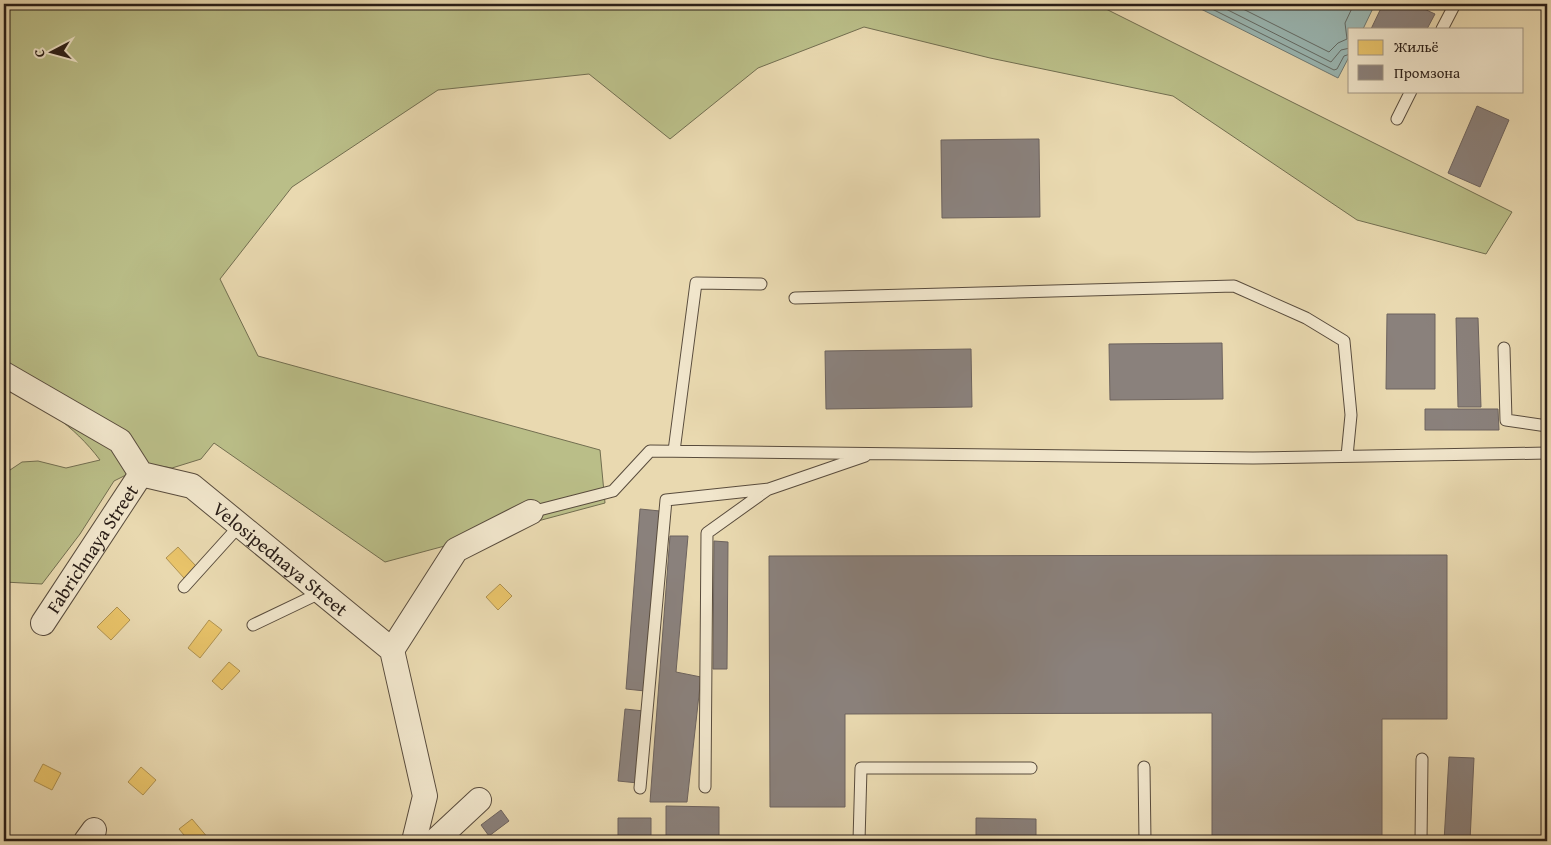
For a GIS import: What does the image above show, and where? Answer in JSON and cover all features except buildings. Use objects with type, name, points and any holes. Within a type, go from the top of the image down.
[{"type":"street","points":[[4,374],[120,441],[141,474]]},
{"type":"street","name":"Velosipednaya Street","points":[[141,474],[192,486],[392,650]]},
{"type":"street","name":"Fabrichnaya Street","points":[[43,623],[141,474]]},
{"type":"street","points":[[414,841],[425,796],[392,650],[456,550],[531,512]]},
{"type":"street","points":[[439,840],[479,800]]},
{"type":"lane","points":[[1443,28],[1455,4]]},
{"type":"lane","points":[[1397,119],[1410,92]]},
{"type":"lane","points":[[674,451],[696,282],[761,284]]},
{"type":"lane","points":[[795,298],[1234,286],[1306,318],[1344,341],[1351,415],[1347,456]]},
{"type":"lane","points":[[1504,348],[1506,420],[1547,426]]},
{"type":"lane","points":[[531,512],[613,491],[650,451],[1253,458],[1547,453]]},
{"type":"lane","points":[[640,788],[666,500],[769,489],[874,454]]},
{"type":"lane","points":[[705,787],[707,533],[769,489]]},
{"type":"lane","points":[[184,587],[240,525]]},
{"type":"lane","points":[[254,624],[322,592]]},
{"type":"lane","points":[[1422,760],[1422,841]]},
{"type":"lane","points":[[1144,767],[1145,841]]},
{"type":"lane","points":[[859,841],[861,768],[1030,768]]},
{"type":"green space","points":[[4,4],[1096,4],[1512,212],[1486,254],[1357,220],[1173,96],[990,58],[864,27],[758,68],[670,139],[589,74],[438,90],[292,187],[220,279],[258,356],[600,450],[605,503],[385,562],[214,443],[201,459],[172,468],[148,464],[114,481],[80,534],[42,584],[4,582],[4,474],[22,462],[38,461],[66,468],[100,460],[90,447],[68,426],[4,382]]},
{"type":"water","points":[[1191,4],[1375,4],[1363,28],[1348,28],[1348,59],[1338,78]]}]
